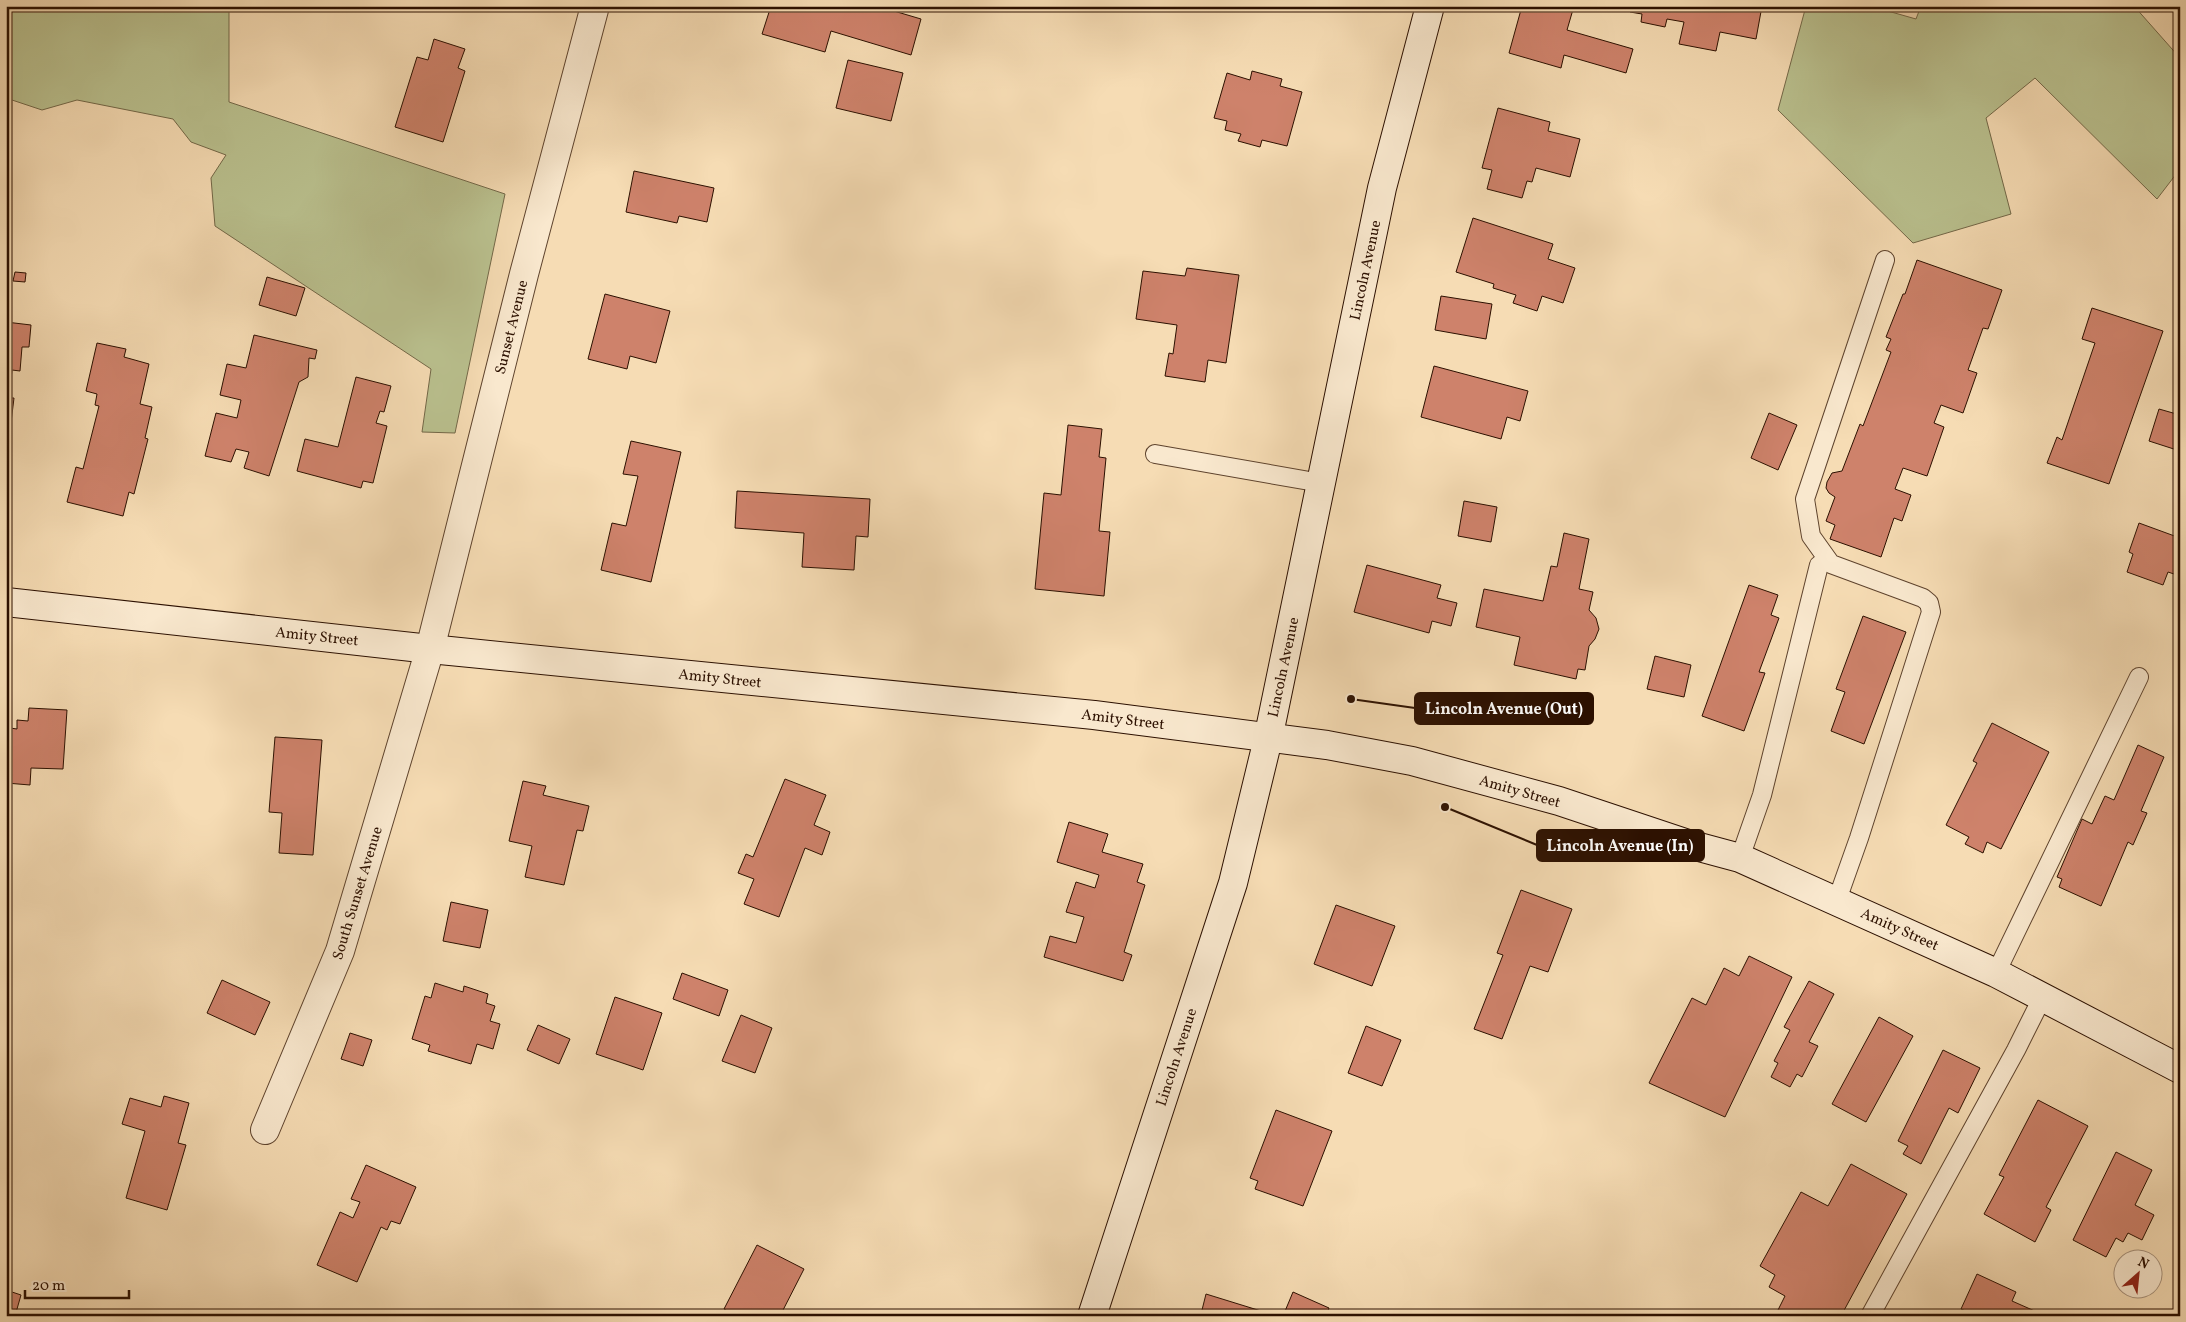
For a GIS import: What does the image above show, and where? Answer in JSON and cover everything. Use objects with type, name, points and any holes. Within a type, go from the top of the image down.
[{"type":"main road","name":"Sunset Avenue","points":[[430,649],[524,274],[595,6]]},
{"type":"main road","name":"Lincoln Avenue","points":[[1092,1316],[1233,883],[1268,738],[1382,188],[1430,6]]},
{"type":"main road","name":"Amity Street","points":[[6,602],[430,649],[1094,715],[1327,745],[1412,760],[1559,801],[1688,844],[1740,858],[1996,973],[2180,1069]]},
{"type":"main road","name":"South Sunset Avenue","points":[[265,1130],[340,951],[430,649]]},
{"type":"lane","points":[[1837,900],[1859,838],[1931,612],[1929,603],[1923,598],[1831,564],[1811,536],[1805,499],[1884,260]]},
{"type":"lane","points":[[1155,454],[1321,483]]},
{"type":"lane","points":[[1740,858],[1762,795],[1819,565]]},
{"type":"lane","points":[[1996,973],[2139,677]]},
{"type":"lane","points":[[1870,1316],[2016,1050],[2043,996]]},
{"type":"green space","points":[[6,6],[229,6],[229,102],[505,194],[455,433],[422,432],[431,369],[215,226],[211,178],[226,155],[191,142],[173,119],[77,100],[42,110],[6,98]]},
{"type":"green space","points":[[1806,6],[1870,6],[1916,19],[1921,6],[2134,6],[2180,58],[2180,169],[2157,199],[2035,78],[1986,118],[2011,214],[1913,243],[1778,110]]},
{"type":"building","points":[[771,6],[877,6],[921,19],[911,55],[831,31],[825,52],[762,34]]},
{"type":"building","points":[[1522,6],[1574,6],[1567,30],[1633,49],[1626,73],[1564,55],[1561,68],[1509,53]]},
{"type":"building","points":[[1631,6],[1762,6],[1756,39],[1720,32],[1716,51],[1679,44],[1684,22],[1667,19],[1665,27],[1641,22],[1642,14],[1630,12]]},
{"type":"building","points":[[434,39],[465,49],[458,68],[465,71],[443,142],[395,127],[417,57],[428,60]]},
{"type":"building","points":[[848,60],[903,73],[891,121],[836,108]]},
{"type":"building","points":[[1252,71],[1282,79],[1280,86],[1302,92],[1287,146],[1262,140],[1260,147],[1238,141],[1241,134],[1225,130],[1227,121],[1214,118],[1227,73],[1250,80]]},
{"type":"building","points":[[1498,108],[1550,122],[1548,131],[1580,139],[1570,177],[1536,168],[1532,182],[1527,181],[1522,198],[1487,189],[1492,170],[1482,168]]},
{"type":"building","points":[[634,171],[714,188],[707,222],[679,216],[677,223],[626,212]]},
{"type":"building","points":[[1473,218],[1553,244],[1548,259],[1575,268],[1563,303],[1542,296],[1537,311],[1513,303],[1516,295],[1493,288],[1494,284],[1456,272]]},
{"type":"building","points":[[1917,260],[2002,290],[1988,329],[1983,328],[1968,370],[1977,373],[1963,413],[1941,405],[1934,423],[1944,427],[1927,476],[1903,468],[1895,489],[1911,495],[1902,521],[1894,518],[1881,557],[1830,539],[1835,525],[1826,521],[1835,497],[1826,488],[1832,473],[1842,471],[1860,424],[1863,426],[1891,352],[1886,350],[1891,339],[1886,337],[1903,294],[1905,294]]},
{"type":"building","points":[[1187,268],[1239,275],[1226,363],[1208,360],[1205,382],[1165,376],[1169,353],[1173,354],[1177,325],[1136,319],[1143,271],[1185,276]]},
{"type":"building","points":[[15,272],[26,273],[25,282],[13,281]]},
{"type":"building","points":[[267,277],[305,288],[296,316],[259,305]]},
{"type":"building","points":[[605,294],[670,311],[656,363],[630,356],[627,369],[588,359]]},
{"type":"building","points":[[1441,296],[1492,304],[1486,339],[1435,330]]},
{"type":"building","points":[[2092,308],[2163,331],[2109,484],[2047,463],[2057,437],[2062,440],[2095,343],[2082,339]]},
{"type":"building","points":[[6,322],[31,325],[29,347],[22,347],[20,371],[12,370],[9,398],[14,398],[7,455]]},
{"type":"building","points":[[254,335],[317,350],[315,359],[309,358],[308,377],[299,382],[269,476],[244,468],[249,452],[236,449],[231,462],[205,456],[216,413],[237,418],[241,400],[220,395],[227,364],[246,368]]},
{"type":"building","points":[[97,343],[126,349],[124,357],[149,364],[140,404],[152,407],[145,438],[148,439],[134,494],[129,492],[123,516],[67,502],[76,467],[83,469],[99,406],[95,405],[97,394],[86,391]]},
{"type":"building","points":[[1434,366],[1528,391],[1520,421],[1507,417],[1501,439],[1421,417]]},
{"type":"building","points":[[356,377],[391,386],[384,412],[380,411],[376,423],[387,426],[373,483],[363,481],[361,488],[297,471],[305,439],[338,447]]},
{"type":"building","points":[[2159,409],[2180,415],[2180,451],[2149,441]]},
{"type":"building","points":[[1769,413],[1797,425],[1778,470],[1751,458]]},
{"type":"building","points":[[1068,425],[1102,429],[1099,457],[1106,458],[1099,531],[1110,532],[1104,596],[1035,589],[1044,493],[1061,495]]},
{"type":"building","points":[[631,441],[681,452],[651,582],[601,570],[612,523],[626,526],[638,476],[623,474]]},
{"type":"building","points":[[737,491],[870,499],[868,537],[856,536],[854,570],[802,567],[804,533],[735,528]]},
{"type":"building","points":[[1464,501],[1497,507],[1491,542],[1458,536]]},
{"type":"building","points":[[2139,523],[2180,538],[2180,576],[2168,572],[2163,585],[2127,572],[2133,554],[2129,552]]},
{"type":"building","points":[[1564,533],[1589,539],[1579,589],[1593,592],[1589,610],[1596,618],[1599,629],[1595,639],[1589,646],[1585,670],[1578,669],[1576,679],[1514,665],[1520,637],[1476,627],[1484,589],[1543,601],[1551,566],[1557,567]]},
{"type":"building","points":[[1367,565],[1441,585],[1437,598],[1457,603],[1451,626],[1432,621],[1429,633],[1354,612]]},
{"type":"building","points":[[1749,585],[1778,595],[1771,615],[1779,618],[1759,672],[1765,673],[1744,731],[1702,716]]},
{"type":"building","points":[[1863,616],[1906,632],[1864,744],[1831,731],[1845,692],[1836,689]]},
{"type":"building","points":[[1655,656],[1691,665],[1684,697],[1647,689]]},
{"type":"building","points":[[29,708],[67,710],[63,769],[31,768],[30,785],[6,783],[10,728],[17,729],[17,720],[28,721]]},
{"type":"building","points":[[1992,723],[2049,752],[2001,849],[1987,842],[1983,853],[1965,844],[1969,837],[1946,825],[1977,763],[1973,761]]},
{"type":"building","points":[[275,737],[322,740],[313,855],[279,853],[282,813],[269,812]]},
{"type":"building","points":[[2138,745],[2164,757],[2141,811],[2147,813],[2133,845],[2128,842],[2101,906],[2059,887],[2062,879],[2057,877],[2082,819],[2092,824],[2105,796],[2114,800]]},
{"type":"building","points":[[785,779],[826,795],[814,825],[830,832],[822,855],[805,848],[779,917],[744,904],[754,879],[738,873],[746,854],[753,857]]},
{"type":"building","points":[[523,781],[546,786],[543,795],[589,806],[583,831],[577,830],[564,885],[525,877],[532,846],[509,841]]},
{"type":"building","points":[[1069,822],[1108,834],[1102,852],[1143,864],[1137,882],[1145,885],[1124,952],[1132,955],[1123,981],[1044,957],[1050,936],[1076,943],[1084,917],[1066,912],[1076,882],[1095,888],[1099,875],[1057,862]]},
{"type":"building","points":[[1521,890],[1572,909],[1548,972],[1530,966],[1502,1039],[1474,1029],[1503,955],[1497,953]]},
{"type":"building","points":[[451,902],[488,910],[480,948],[443,941]]},
{"type":"building","points":[[1336,905],[1395,926],[1372,986],[1314,964]]},
{"type":"building","points":[[1749,956],[1792,977],[1725,1117],[1649,1083],[1692,998],[1706,1005],[1724,968],[1739,976]]},
{"type":"building","points":[[682,973],[728,990],[719,1016],[673,999]]},
{"type":"building","points":[[222,980],[270,1002],[255,1035],[207,1013]]},
{"type":"building","points":[[1809,981],[1834,994],[1809,1042],[1818,1046],[1802,1077],[1797,1074],[1790,1087],[1771,1077],[1778,1063],[1774,1061],[1790,1030],[1784,1027]]},
{"type":"building","points":[[435,983],[463,992],[464,986],[488,994],[486,1003],[495,1006],[490,1021],[500,1024],[493,1049],[477,1044],[471,1064],[428,1051],[430,1045],[412,1039],[425,996],[431,998]]},
{"type":"building","points":[[615,997],[662,1013],[643,1070],[596,1054]]},
{"type":"building","points":[[741,1015],[772,1028],[755,1073],[722,1061]]},
{"type":"building","points":[[1879,1017],[1913,1036],[1866,1122],[1832,1104]]},
{"type":"building","points":[[538,1025],[570,1039],[559,1064],[527,1050]]},
{"type":"building","points":[[1366,1026],[1401,1040],[1382,1086],[1348,1073]]},
{"type":"building","points":[[350,1033],[372,1040],[363,1066],[341,1059]]},
{"type":"building","points":[[1943,1050],[1980,1068],[1958,1113],[1949,1108],[1921,1164],[1903,1154],[1908,1146],[1898,1141]]},
{"type":"building","points":[[164,1096],[189,1103],[178,1143],[186,1145],[167,1210],[126,1198],[145,1131],[122,1124],[130,1098],[161,1107]]},
{"type":"building","points":[[2038,1100],[2088,1126],[2046,1207],[2051,1210],[2035,1242],[1984,1214],[2004,1177],[1999,1175]]},
{"type":"building","points":[[1276,1110],[1332,1131],[1303,1206],[1255,1189],[1258,1181],[1250,1178]]},
{"type":"building","points":[[2116,1152],[2152,1170],[2135,1205],[2154,1215],[2142,1240],[2128,1233],[2123,1242],[2116,1238],[2106,1257],[2073,1240]]},
{"type":"building","points":[[1851,1164],[1907,1194],[1841,1316],[1775,1316],[1785,1296],[1769,1287],[1775,1275],[1760,1266],[1801,1192],[1828,1206]]},
{"type":"building","points":[[366,1165],[416,1187],[400,1224],[391,1221],[387,1230],[381,1227],[357,1282],[317,1265],[340,1212],[353,1218],[360,1202],[351,1199]]},
{"type":"building","points":[[757,1245],[804,1269],[780,1316],[736,1316],[724,1309]]},
{"type":"building","points":[[1977,1274],[2016,1292],[2012,1301],[2046,1316],[1977,1316],[1961,1309]]},
{"type":"building","points":[[6,1290],[21,1295],[15,1316],[6,1316]]},
{"type":"building","points":[[1293,1292],[1329,1308],[1326,1316],[1283,1316]]},
{"type":"building","points":[[1206,1294],[1261,1311],[1260,1316],[1194,1316],[1195,1312],[1201,1314]]},
{"type":"place","name":"Lincoln Avenue (Out)","points":[[1351,699]]},
{"type":"place","name":"Lincoln Avenue (In)","points":[[1445,807]]}]
